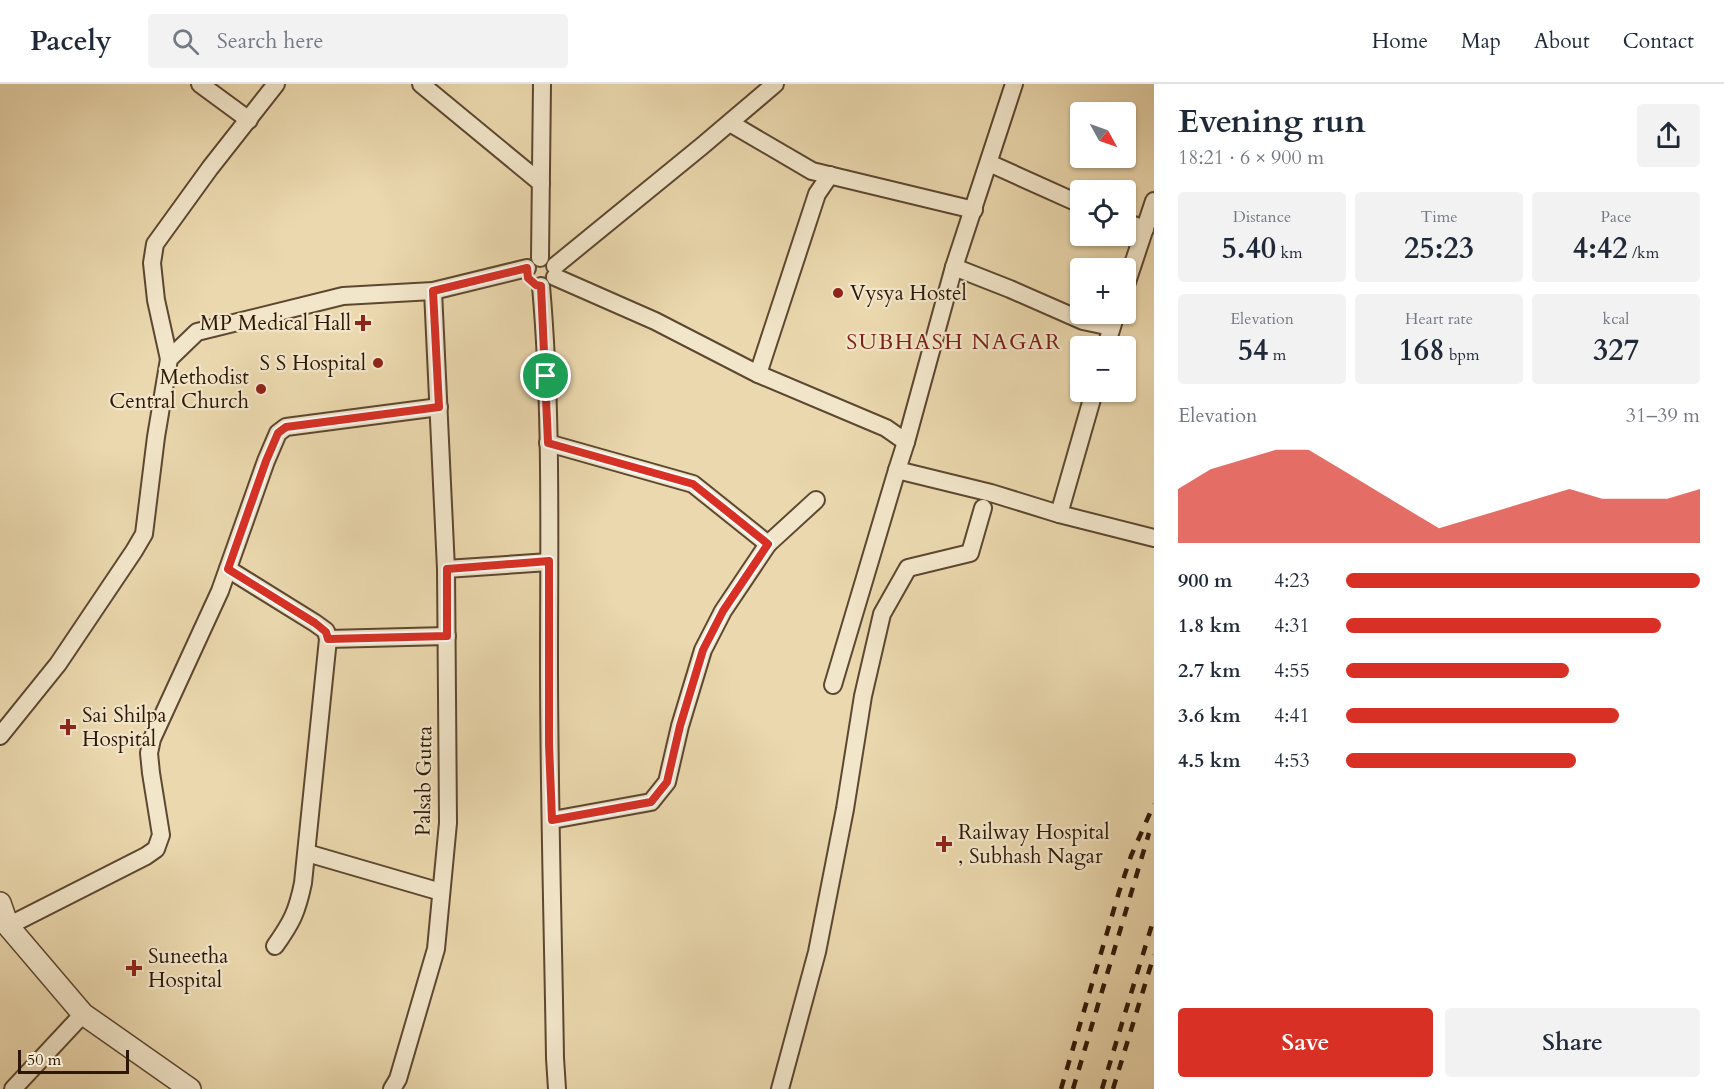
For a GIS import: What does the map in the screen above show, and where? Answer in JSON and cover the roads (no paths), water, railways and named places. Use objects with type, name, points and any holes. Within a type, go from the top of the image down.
[{"type":"street","points":[[200,84],[249,120]]},
{"type":"street","points":[[0,736],[58,664],[144,534],[156,437],[170,359],[156,300],[152,263],[155,244],[210,168],[276,84]]},
{"type":"street","points":[[421,84],[541,183]]},
{"type":"street","points":[[542,84],[541,183],[533,263],[528,278],[536,285],[550,276],[775,84]]},
{"type":"street","points":[[833,685],[906,442],[954,267],[1014,84]]},
{"type":"street","points":[[730,123],[813,171],[974,210]]},
{"type":"street","points":[[989,163],[1070,199]]},
{"type":"street","points":[[758,374],[817,194],[830,175]]},
{"type":"street","points":[[1136,258],[1154,201]]},
{"type":"street","points":[[1136,226],[1146,229]]},
{"type":"street","points":[[170,359],[197,332],[344,296],[433,291],[546,258],[550,276],[549,744],[557,1089]]},
{"type":"street","points":[[954,267],[1070,315]]},
{"type":"street","points":[[550,276],[655,321],[758,374],[886,428],[906,442]]},
{"type":"street","name":"Palsab Gutta","points":[[392,1089],[398,1079],[436,949],[448,823],[447,569],[433,291]]},
{"type":"street","points":[[1059,514],[1091,402]]},
{"type":"street","points":[[8,926],[156,849],[161,835],[149,753],[152,739],[220,591],[278,433],[286,427],[439,407]]},
{"type":"street","points":[[548,443],[693,484],[768,544]]},
{"type":"street","points":[[897,470],[991,493],[1059,514],[1154,538]]},
{"type":"street","points":[[552,820],[651,802],[667,782],[680,726],[703,650],[723,611],[768,544],[816,500]]},
{"type":"street","points":[[780,1089],[817,952],[845,809],[863,696],[882,614],[908,568],[970,553],[982,508]]},
{"type":"street","points":[[447,569],[549,561]]},
{"type":"street","points":[[228,569],[315,623],[326,632],[328,639],[303,883],[297,909],[275,945]]},
{"type":"street","points":[[328,639],[447,636]]},
{"type":"street","points":[[307,853],[441,892]]},
{"type":"street","points":[[0,903],[8,926],[83,1014],[190,1089]]},
{"type":"street","points":[[13,1089],[83,1014]]},
{"type":"railway","points":[[1061,1089],[1119,892],[1131,856],[1154,804]]},
{"type":"railway","points":[[1073,1089],[1149,833]]},
{"type":"railway","points":[[1102,1089],[1154,918]]},
{"type":"railway","points":[[1113,1089],[1154,955]]},
{"type":"place","name":"Vysya Hostel","points":[[838,293]]},
{"type":"place","name":"MP Medical Hall","points":[[363,323]]},
{"type":"place","name":"S S Hospital","points":[[378,363]]},
{"type":"place","name":"Methodist Central Church","points":[[261,389]]},
{"type":"place","name":"Sai Shilpa Hospital","points":[[68,727]]},
{"type":"place","name":"Railway Hospital , Subhash Nagar","points":[[944,844]]},
{"type":"place","name":"Suneetha Hospital","points":[[134,968]]},
{"type":"district","name":"SUBHASH NAGAR","points":[[954,342]]}]
